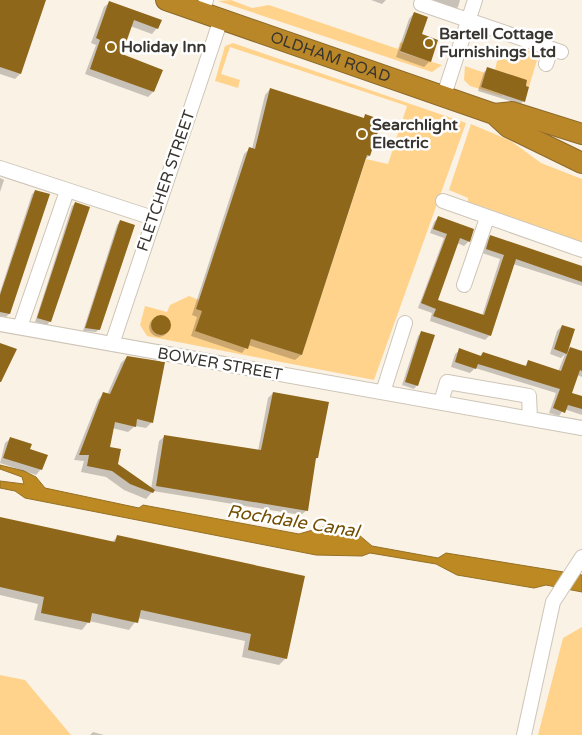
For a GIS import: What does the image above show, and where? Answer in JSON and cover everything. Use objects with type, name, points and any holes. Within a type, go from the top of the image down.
[{"type":"highway","name":"OLDHAM ROAD","points":[[166,0],[204,6],[221,19],[444,95],[494,114],[508,127],[582,163]]},
{"type":"highway","name":"OLDHAM ROAD","points":[[494,114],[512,112],[582,134]]},
{"type":"street","points":[[444,95],[475,0]]},
{"type":"street","points":[[421,4],[556,50],[546,64]]},
{"type":"street","name":"FLETCHER STREET","points":[[112,344],[221,19]]},
{"type":"street","points":[[0,168],[153,218]]},
{"type":"street","points":[[20,327],[67,191]]},
{"type":"street","points":[[443,201],[582,250]]},
{"type":"street","points":[[464,285],[487,218]]},
{"type":"street","points":[[383,392],[405,323]]},
{"type":"street","name":"BOWER STREET","points":[[0,324],[582,428]]},
{"type":"street","points":[[441,402],[447,382],[529,396],[530,418]]},
{"type":"street","points":[[524,735],[553,602],[579,562]]},
{"type":"shaded area","points":[[231,0],[252,8],[269,5],[398,49],[400,42],[403,43],[400,52],[442,65],[432,72],[218,1]]},
{"type":"shaded area","points":[[233,43],[466,123],[374,380],[147,336],[140,325],[145,306],[167,312],[170,305],[189,296],[199,300],[196,309],[202,311],[196,331],[248,348],[251,339],[302,355],[366,159],[388,164],[407,106],[230,47],[221,74],[240,80],[238,88],[215,81],[225,46]]},
{"type":"shaded area","points":[[521,48],[536,53],[538,57],[529,87],[526,86],[527,80],[520,78],[511,81],[512,75],[495,70],[497,61],[506,58],[517,61]]},
{"type":"shaded area","points":[[465,66],[485,73],[481,87],[502,96],[470,86],[464,80]]},
{"type":"shaded area","points":[[471,124],[511,141],[541,163],[582,179],[582,245],[478,205],[476,207],[468,206],[468,198],[449,190]]},
{"type":"shaded area","points":[[0,465],[24,471],[36,477],[45,488],[139,508],[143,505],[299,534],[323,527],[359,535],[372,546],[438,558],[446,553],[582,575],[582,592],[546,585],[534,588],[457,575],[436,564],[370,553],[362,556],[316,555],[25,498],[15,491],[0,488],[0,481],[24,484],[22,477],[0,469]]},
{"type":"shaded area","points":[[582,627],[582,735],[538,735],[563,638]]},
{"type":"shaded area","points":[[0,675],[25,680],[71,735],[0,735]]},
{"type":"building","points":[[0,0],[46,0],[21,74],[0,67]]},
{"type":"building","name":"Holiday Inn","points":[[109,1],[162,20],[158,29],[134,20],[122,54],[163,70],[154,92],[90,69],[100,40],[96,38]]},
{"type":"building","points":[[414,12],[428,17],[422,34],[438,40],[431,62],[400,51]]},
{"type":"building","points":[[487,67],[527,80],[526,86],[529,87],[525,102],[481,87]]},
{"type":"building","points":[[270,88],[364,118],[365,114],[382,120],[370,156],[367,155],[302,355],[251,339],[248,349],[195,331],[202,311],[196,309],[249,147],[255,149]]},
{"type":"building","points":[[35,190],[50,194],[10,314],[0,312],[0,295]]},
{"type":"building","points":[[75,202],[90,207],[51,322],[37,318]]},
{"type":"building","points":[[438,216],[474,229],[470,242],[460,238],[438,300],[484,315],[504,255],[486,249],[490,235],[582,266],[582,282],[516,259],[491,336],[433,316],[436,309],[421,303],[447,234],[433,229]]},
{"type":"building","points":[[120,220],[135,225],[100,330],[85,328]]},
{"type":"building","points":[[161,315],[168,318],[171,325],[168,332],[161,335],[154,332],[151,325],[154,318]]},
{"type":"building","points":[[562,325],[575,329],[567,354],[554,349]]},
{"type":"building","points":[[421,331],[435,335],[418,386],[405,382]]},
{"type":"building","points":[[0,343],[17,349],[1,382],[0,382]]},
{"type":"building","points":[[570,347],[582,351],[582,371],[580,370],[572,393],[582,396],[582,409],[568,405],[565,413],[553,408],[560,389],[478,364],[476,369],[455,362],[459,348],[481,356],[483,352],[526,366],[528,360],[561,371]]},
{"type":"building","points":[[127,356],[165,362],[153,423],[137,419],[136,427],[115,422],[110,447],[121,449],[118,464],[155,490],[153,493],[130,484],[112,471],[87,466],[89,455],[79,455],[103,392],[110,394]]},
{"type":"building","points":[[273,392],[329,402],[318,458],[316,458],[308,511],[156,486],[164,435],[261,450]]},
{"type":"building","points":[[10,437],[32,444],[30,449],[48,455],[42,470],[3,458]]},
{"type":"building","points":[[0,517],[115,542],[117,535],[305,576],[287,659],[248,650],[251,634],[141,610],[138,623],[92,613],[90,623],[41,613],[44,597],[0,587]]},
{"type":"place","name":"Bartell Cottage Furnishings Ltd","points":[[429,43]]},
{"type":"place","name":"Holiday Inn","points":[[111,47]]},
{"type":"place","name":"Searchlight Electric","points":[[362,134]]},
{"type":"water label","name":"Rochdale Canal","points":[[293,521]]}]
